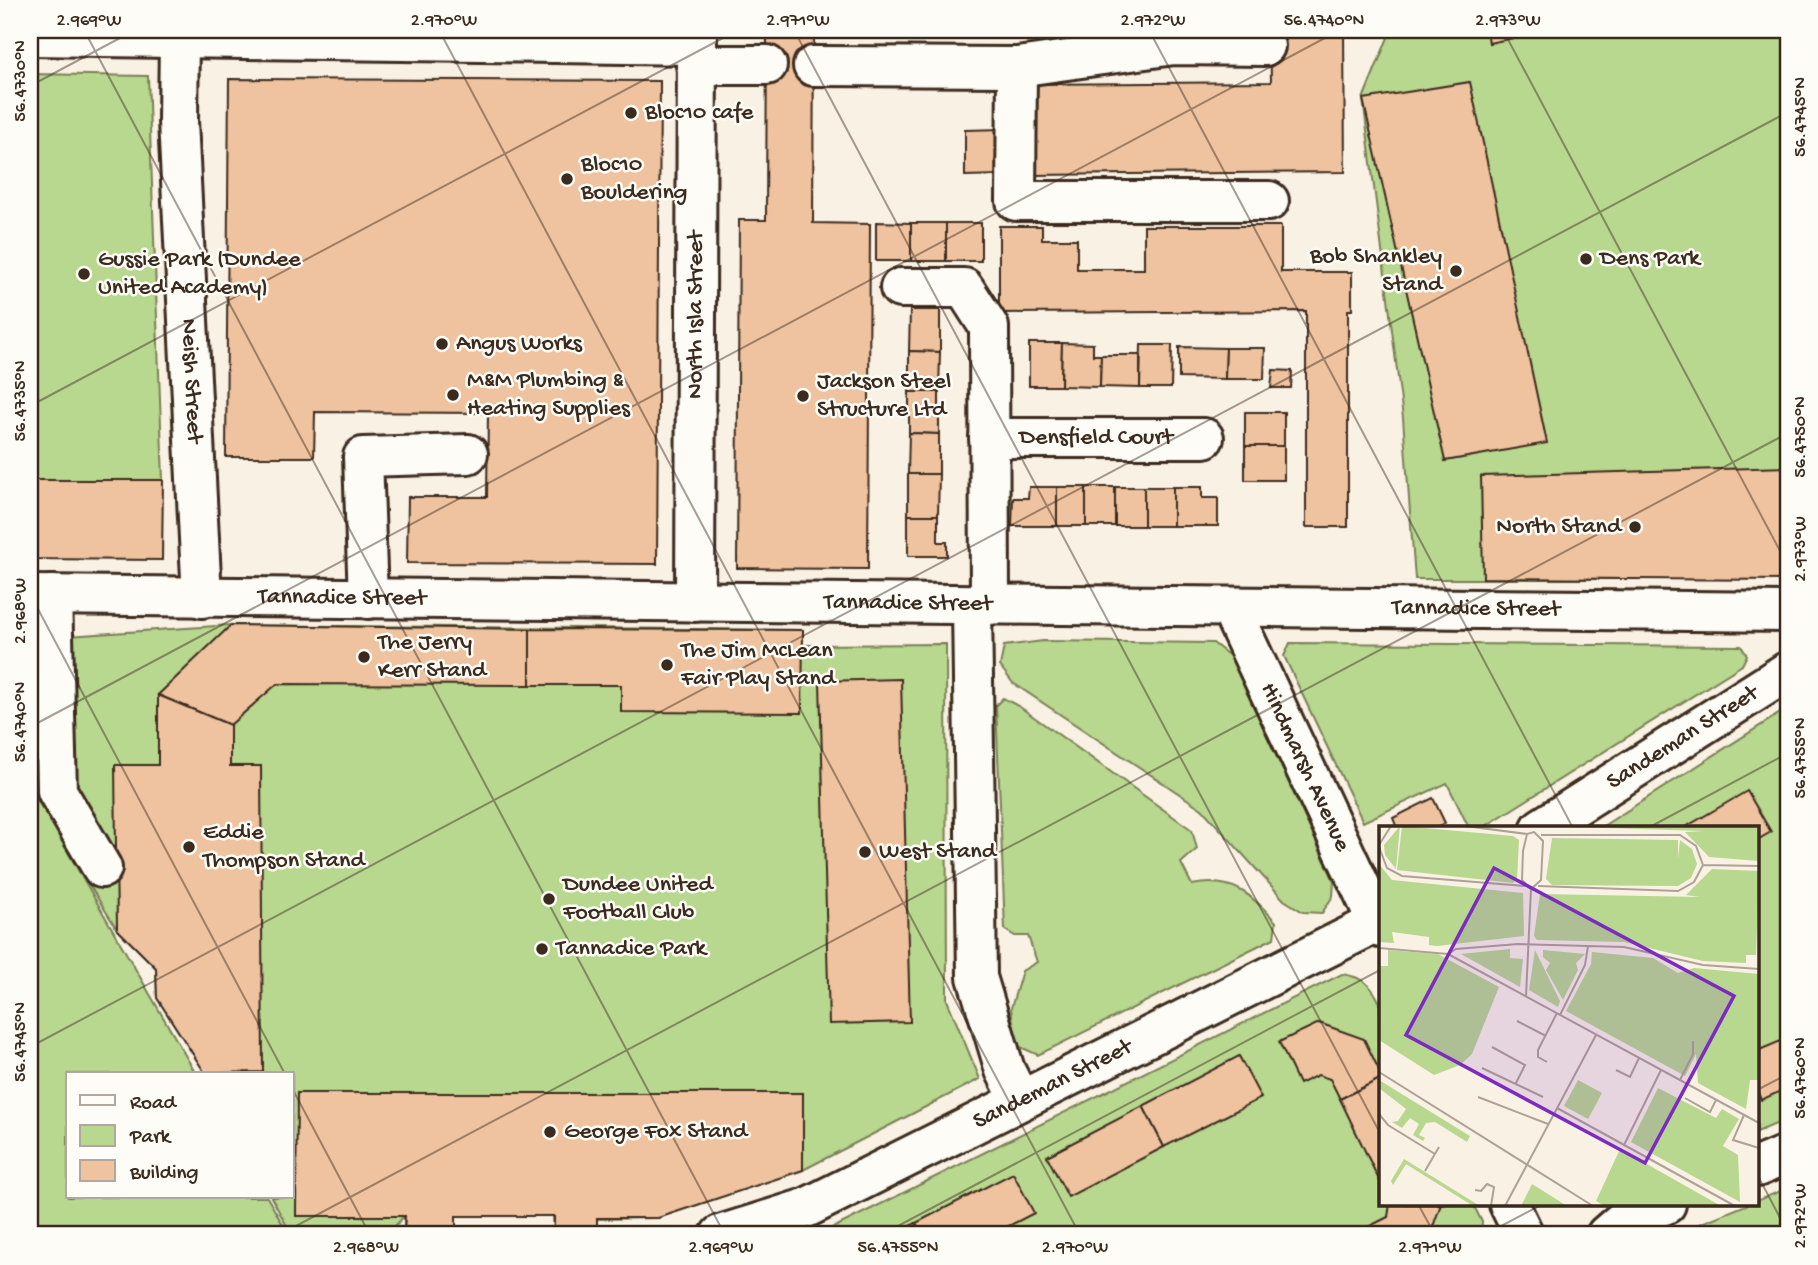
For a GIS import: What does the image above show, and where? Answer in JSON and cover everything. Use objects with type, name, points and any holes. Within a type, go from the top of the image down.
[{"type":"street","points":[[30,36],[697,47],[767,65]]},
{"type":"street","name":"Neish Street","points":[[179,38],[178,121],[202,598]]},
{"type":"street","points":[[813,66],[1017,67],[1174,45],[1265,46]]},
{"type":"street","name":"North Isla Street","points":[[695,602],[697,47]]},
{"type":"street","points":[[1017,67],[1016,201],[1269,201]]},
{"type":"street","name":"Densfield Court","points":[[900,288],[964,288],[989,327],[989,438],[981,605],[977,977],[1005,1070],[1020,1100]]},
{"type":"street","name":"Densfield Court","points":[[989,438],[1204,438]]},
{"type":"street","points":[[368,599],[363,457],[468,454]]},
{"type":"street","points":[[41,595],[57,791],[102,867]]},
{"type":"street","name":"Tannadice Street","points":[[41,595],[1788,612]]},
{"type":"street","name":"Hindmarsh Avenue","points":[[1230,607],[1379,921]]},
{"type":"street","name":"Sandeman Street","points":[[1544,826],[1788,671]]},
{"type":"street","name":"Sandeman Street","points":[[720,1235],[806,1208],[1379,923]]},
{"type":"street","points":[[1758,1167],[1788,1154]]},
{"type":"street","points":[[1510,1206],[1524,1235]]},
{"type":"street","points":[[1606,1235],[1621,1222],[1661,1206]]},
{"type":"green space","name":"Dens Park","points":[[1391,30],[1788,30],[1788,579],[1415,579],[1403,418],[1363,99]]},
{"type":"green space","name":"Gussie Park (Dundee United Academy)","points":[[30,74],[148,76],[163,480],[30,480]]},
{"type":"green space","name":"Tannadice Park","points":[[231,625],[803,630],[803,645],[946,644],[947,1000],[980,1079],[803,1170],[658,1218],[597,1219],[597,1234],[554,1234],[553,1216],[456,1216],[456,1234],[404,1234],[404,1216],[387,1235],[292,1235],[272,1198],[294,1198],[294,1072],[205,1072],[157,998],[156,968],[117,929],[58,835],[195,1072],[66,1072],[66,1198],[268,1198],[289,1235],[30,1235],[30,788],[43,810],[38,638]]},
{"type":"green space","points":[[1043,641],[1213,643],[1231,657],[1334,881],[1333,896],[1322,913],[1303,912],[1284,900],[1202,809],[1013,683],[1000,666],[1004,646]]},
{"type":"green space","points":[[1290,643],[1741,646],[1747,655],[1742,665],[1486,826],[1468,826],[1447,783],[1363,822],[1284,656]]},
{"type":"green space","points":[[1003,698],[1020,707],[1192,830],[1197,849],[1181,863],[1192,885],[1219,883],[1240,890],[1258,903],[1276,922],[1274,938],[1038,1055],[1016,1045],[1011,1008],[1022,971],[1037,962],[1028,936],[1015,936],[1005,930],[996,705]]},
{"type":"green space","points":[[1788,708],[1788,1119],[1758,1132],[1758,826],[1603,826]]},
{"type":"green space","points":[[1342,974],[1366,982],[1379,1001],[1379,1206],[1474,1206],[1482,1222],[1481,1235],[819,1235]]},
{"type":"green space","points":[[1788,1188],[1788,1235],[1672,1235],[1744,1206],[1758,1206],[1758,1200]]},
{"type":"building","name":"Jackson Steel Structure Ltd","points":[[767,30],[814,30],[813,223],[870,224],[868,569],[737,568],[739,220],[766,220]]},
{"type":"building","points":[[942,30],[1160,30],[1160,34],[942,34]]},
{"type":"building","points":[[1270,30],[1344,30],[1345,172],[1032,175],[1031,84],[1271,82]]},
{"type":"building","points":[[1487,30],[1552,30],[1489,43]]},
{"type":"building","name":"Angus Works","points":[[229,79],[660,81],[657,564],[407,563],[408,497],[487,497],[488,413],[315,412],[314,457],[226,457]]},
{"type":"building","name":"Bob Shankley Stand","points":[[1470,82],[1547,443],[1445,461],[1363,99]]},
{"type":"building","points":[[1002,129],[1002,175],[965,176],[965,130]]},
{"type":"building","points":[[876,222],[911,223],[911,261],[876,261]]},
{"type":"building","points":[[911,223],[946,223],[946,261],[911,261]]},
{"type":"building","points":[[946,223],[981,223],[981,261],[946,261]]},
{"type":"building","points":[[999,226],[1042,226],[1042,239],[1077,239],[1077,269],[1144,269],[1144,226],[1281,226],[1281,272],[1352,272],[1352,310],[1348,310],[1348,527],[1306,527],[1306,311],[999,313]]},
{"type":"building","points":[[910,310],[940,310],[940,352],[909,351]]},
{"type":"building","points":[[1029,343],[1062,343],[1061,386],[1029,386]]},
{"type":"building","points":[[1062,343],[1093,344],[1093,355],[1101,355],[1100,387],[1061,386]]},
{"type":"building","points":[[1141,345],[1172,345],[1171,388],[1140,388]]},
{"type":"building","points":[[1179,347],[1226,348],[1225,379],[1179,378]]},
{"type":"building","points":[[1226,348],[1265,348],[1264,379],[1225,379]]},
{"type":"building","points":[[909,351],[940,352],[939,392],[909,392]]},
{"type":"building","points":[[1101,355],[1140,355],[1140,388],[1100,387]]},
{"type":"building","points":[[1273,370],[1292,371],[1291,388],[1271,388]]},
{"type":"building","points":[[909,392],[939,392],[939,434],[909,433]]},
{"type":"building","points":[[1245,412],[1284,412],[1284,446],[1245,446]]},
{"type":"building","points":[[909,433],[939,434],[939,474],[908,474]]},
{"type":"building","points":[[1245,446],[1284,446],[1284,480],[1245,480]]},
{"type":"building","name":"North Stand","points":[[1788,467],[1788,580],[1483,578],[1481,476]]},
{"type":"building","points":[[908,474],[939,474],[938,515],[908,515]]},
{"type":"building","points":[[30,480],[163,480],[162,560],[30,559]]},
{"type":"building","points":[[1029,487],[1057,487],[1057,526],[1012,526],[1013,498],[1028,498]]},
{"type":"building","points":[[1057,487],[1086,487],[1086,526],[1057,526]]},
{"type":"building","points":[[1086,487],[1115,487],[1115,526],[1086,526]]},
{"type":"building","points":[[1115,487],[1144,487],[1144,526],[1115,526]]},
{"type":"building","points":[[1144,487],[1173,487],[1173,526],[1144,526]]},
{"type":"building","points":[[1173,487],[1202,487],[1202,498],[1218,498],[1218,526],[1173,526]]},
{"type":"building","points":[[908,515],[938,515],[938,542],[947,542],[947,556],[908,556]]},
{"type":"building","name":"The Jerry Kerr Stand","points":[[231,625],[530,629],[530,685],[277,684],[230,725],[158,695]]},
{"type":"building","name":"The Jim McLean Fair Play Stand","points":[[530,629],[803,630],[802,713],[621,712],[621,685],[530,685]]},
{"type":"building","name":"West Stand","points":[[901,679],[910,1022],[829,1024],[820,681]]},
{"type":"building","name":"Eddie Thompson Stand","points":[[158,695],[230,725],[230,766],[261,766],[263,1072],[204,1072],[157,998],[156,968],[117,929],[115,765],[158,765]]},
{"type":"building","points":[[1788,771],[1788,792],[1779,777]]},
{"type":"building","points":[[1747,791],[1771,832],[1758,839],[1758,826],[1687,826]]},
{"type":"building","points":[[1433,798],[1445,823],[1440,826],[1396,826],[1393,818]]},
{"type":"building","points":[[1319,1023],[1364,1039],[1379,1070],[1379,1080],[1340,1099],[1330,1079],[1318,1075],[1299,1084],[1279,1042]]},
{"type":"building","points":[[1788,1038],[1788,1088],[1761,1100],[1758,1092],[1758,1051]]},
{"type":"building","points":[[1239,1056],[1261,1098],[1164,1147],[1143,1106]]},
{"type":"building","points":[[1379,1080],[1379,1180],[1340,1099]]},
{"type":"building","name":"George Fox Stand","points":[[297,1093],[803,1093],[803,1170],[658,1218],[597,1218],[597,1234],[554,1234],[554,1216],[456,1216],[456,1234],[404,1234],[405,1216],[296,1216]]},
{"type":"building","points":[[1143,1106],[1164,1147],[1068,1197],[1047,1156]]},
{"type":"building","points":[[1013,1173],[1034,1213],[991,1235],[922,1235],[916,1223]]},
{"type":"building","points":[[1390,1206],[1440,1206],[1430,1235],[1372,1235],[1368,1227],[1388,1217]]},
{"type":"building","points":[[916,1223],[922,1235],[891,1235]]},
{"type":"place","name":"Bloc10 cafe","points":[[631,113]]},
{"type":"place","name":"Bloc10 Bouldering","points":[[567,179]]},
{"type":"place","name":"Dens Park","points":[[1586,259]]},
{"type":"place","name":"Bob Shankley Stand","points":[[1456,271]]},
{"type":"place","name":"Gussie Park (Dundee United Academy)","points":[[84,274]]},
{"type":"place","name":"Angus Works","points":[[442,344]]},
{"type":"place","name":"M&M Plumbing & Heating Supplies","points":[[453,395]]},
{"type":"place","name":"Jackson Steel Structure Ltd","points":[[803,396]]},
{"type":"place","name":"North Stand","points":[[1635,527]]},
{"type":"place","name":"The Jerry Kerr Stand","points":[[364,657]]},
{"type":"place","name":"The Jim McLean Fair Play Stand","points":[[667,665]]},
{"type":"place","name":"Eddie Thompson Stand","points":[[189,847]]},
{"type":"place","name":"West Stand","points":[[865,852]]},
{"type":"place","name":"Dundee United Football Club","points":[[549,899]]},
{"type":"place","name":"Tannadice Park","points":[[542,949]]},
{"type":"place","name":"George Fox Stand","points":[[550,1132]]}]
